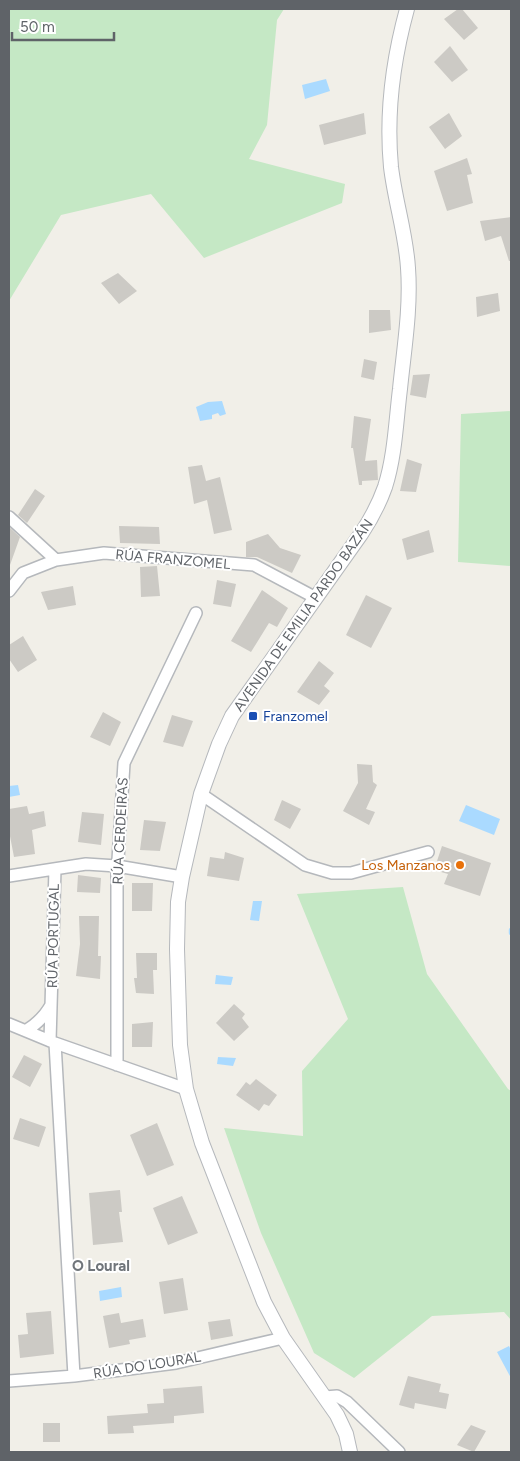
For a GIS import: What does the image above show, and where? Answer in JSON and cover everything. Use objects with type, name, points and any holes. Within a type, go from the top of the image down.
[{"type":"street","name":"AVENIDA DE EMILIA PARDO BAZÁN","points":[[350,1452],[346,1434],[337,1415],[282,1338],[264,1302],[202,1143],[186,1089],[180,1046],[177,949],[178,902],[201,794],[219,744],[232,716],[362,534],[375,512],[385,486],[391,461],[408,308],[408,268],[391,167],[389,108],[396,61],[407,9]]},
{"type":"street","points":[[9,517],[56,560]]},
{"type":"street","name":"RÚA FRANZOMEL","points":[[9,591],[23,573],[56,560],[104,553],[254,565],[316,598]]},
{"type":"street","name":"RÚA CERDEIRAS","points":[[117,1065],[117,866],[124,763],[196,613]]},
{"type":"street","points":[[201,794],[306,865],[332,873],[351,873],[428,852]]},
{"type":"street","name":"RÚA PORTUGAL","points":[[9,876],[86,864],[117,866],[182,877]]},
{"type":"street","name":"RÚA PORTUGAL","points":[[53,1042],[55,869]]},
{"type":"street","name":"RÚA PORTUGAL","points":[[27,1030],[47,1013],[52,1003]]},
{"type":"street","points":[[9,1024],[53,1042],[186,1089]]},
{"type":"street","points":[[53,1042],[74,1376]]},
{"type":"street","name":"RÚA DO LOURAL","points":[[9,1381],[74,1376],[176,1363],[282,1338]]},
{"type":"street","points":[[325,1398],[336,1396],[347,1402],[399,1452]]},
{"type":"green space","points":[[9,9],[284,9],[277,20],[267,125],[249,159],[345,184],[342,203],[204,258],[151,194],[61,215],[9,301]]},
{"type":"green space","points":[[511,411],[511,566],[458,562],[461,414]]},
{"type":"green space","points":[[403,887],[427,974],[511,1091],[511,1320],[504,1312],[432,1316],[354,1378],[314,1353],[261,1233],[224,1128],[303,1136],[302,1071],[348,1019],[297,894]]},
{"type":"water","points":[[326,79],[330,91],[305,99],[302,85]]},
{"type":"water","points":[[222,401],[226,414],[220,416],[218,413],[212,415],[212,419],[200,421],[196,407],[208,402]]},
{"type":"water","points":[[18,785],[20,795],[9,797],[9,786]]},
{"type":"water","points":[[466,805],[500,819],[494,835],[459,821]]},
{"type":"water","points":[[253,901],[262,901],[259,921],[250,920]]},
{"type":"water","points":[[216,975],[233,977],[231,985],[215,984]]},
{"type":"water","points":[[218,1057],[236,1058],[233,1066],[217,1064]]},
{"type":"water","points":[[121,1287],[122,1297],[100,1301],[99,1291]]},
{"type":"water","points":[[509,1346],[511,1350],[511,1378],[497,1352]]},
{"type":"building","points":[[458,9],[462,9],[478,28],[464,40],[444,19]]},
{"type":"building","points":[[450,46],[468,70],[452,82],[434,62]]},
{"type":"building","points":[[364,113],[366,134],[324,145],[319,125]]},
{"type":"building","points":[[449,113],[462,136],[445,149],[429,127]]},
{"type":"building","points":[[467,158],[472,174],[467,175],[473,203],[447,211],[434,171]]},
{"type":"building","points":[[511,217],[511,261],[509,261],[501,236],[485,241],[480,221]]},
{"type":"building","points":[[118,273],[137,291],[119,304],[101,283]]},
{"type":"building","points":[[498,293],[500,311],[477,317],[476,297]]},
{"type":"building","points":[[369,310],[390,310],[391,330],[369,333]]},
{"type":"building","points":[[364,359],[377,362],[374,380],[361,377]]},
{"type":"building","points":[[430,374],[426,398],[410,395],[413,375]]},
{"type":"building","points":[[354,416],[371,419],[365,461],[377,460],[378,480],[362,481],[362,485],[359,485],[353,448],[351,448]]},
{"type":"building","points":[[407,459],[422,464],[416,492],[400,491]]},
{"type":"building","points":[[202,465],[206,481],[220,477],[232,530],[214,534],[207,500],[194,504],[188,467]]},
{"type":"building","points":[[35,489],[45,496],[27,523],[18,515]]},
{"type":"building","points":[[119,526],[159,527],[160,544],[120,543]]},
{"type":"building","points":[[9,527],[20,537],[10,565],[9,565]]},
{"type":"building","points":[[429,530],[434,552],[407,560],[402,539]]},
{"type":"building","points":[[268,534],[280,548],[301,555],[292,573],[257,557],[246,557],[246,542]]},
{"type":"building","points":[[157,566],[160,596],[141,597],[140,567]]},
{"type":"building","points":[[217,580],[236,584],[231,607],[213,604]]},
{"type":"building","points":[[73,586],[76,605],[48,610],[41,592]]},
{"type":"building","points":[[262,590],[288,608],[277,627],[269,623],[251,652],[231,641]]},
{"type":"building","points":[[366,595],[392,608],[371,648],[346,635]]},
{"type":"building","points":[[23,636],[37,660],[18,672],[9,659],[9,645]]},
{"type":"building","points":[[319,661],[334,673],[324,686],[330,691],[319,705],[297,692]]},
{"type":"building","points":[[103,712],[121,722],[110,746],[90,737]]},
{"type":"building","points":[[172,715],[193,721],[183,747],[163,742]]},
{"type":"building","points":[[357,764],[372,765],[373,782],[377,785],[366,809],[375,812],[369,825],[343,811],[358,783]]},
{"type":"building","points":[[282,800],[301,809],[290,829],[274,820]]},
{"type":"building","points":[[27,806],[29,814],[44,811],[46,826],[32,830],[35,854],[14,857],[9,831],[9,809]]},
{"type":"building","points":[[82,812],[104,814],[101,845],[78,842]]},
{"type":"building","points":[[144,820],[166,822],[160,851],[140,850]]},
{"type":"building","points":[[442,846],[491,863],[480,896],[444,884],[448,874],[434,870]]},
{"type":"building","points":[[225,852],[244,858],[239,881],[207,876],[210,857],[224,859]]},
{"type":"building","points":[[78,875],[101,878],[100,893],[77,892]]},
{"type":"building","points":[[132,883],[153,883],[152,911],[132,911]]},
{"type":"building","points":[[79,916],[99,916],[98,956],[101,956],[100,979],[76,976],[80,944]]},
{"type":"building","points":[[136,953],[157,953],[157,970],[153,970],[154,994],[136,993],[134,978],[137,978]]},
{"type":"building","points":[[234,1004],[245,1014],[242,1018],[249,1027],[234,1041],[216,1023]]},
{"type":"building","points":[[153,1022],[152,1047],[132,1047],[132,1024]]},
{"type":"building","points":[[24,1055],[42,1064],[30,1087],[12,1077]]},
{"type":"building","points":[[256,1079],[277,1095],[269,1106],[264,1104],[259,1111],[236,1095],[246,1082],[250,1085]]},
{"type":"building","points":[[20,1118],[46,1127],[39,1147],[13,1139]]},
{"type":"building","points":[[157,1123],[174,1165],[147,1176],[130,1135]]},
{"type":"building","points":[[120,1190],[122,1212],[119,1212],[123,1242],[93,1245],[89,1193]]},
{"type":"building","points":[[182,1196],[198,1233],[168,1245],[153,1208]]},
{"type":"building","points":[[183,1278],[188,1310],[164,1314],[159,1282]]},
{"type":"building","points":[[51,1311],[54,1354],[20,1358],[18,1335],[28,1334],[26,1313]]},
{"type":"building","points":[[119,1313],[121,1323],[143,1319],[146,1337],[129,1340],[130,1344],[109,1348],[103,1316]]},
{"type":"building","points":[[230,1319],[233,1336],[211,1340],[208,1322]]},
{"type":"building","points":[[408,1376],[441,1384],[439,1392],[449,1394],[446,1409],[415,1403],[414,1409],[399,1405]]},
{"type":"building","points":[[202,1386],[204,1413],[174,1416],[174,1423],[133,1426],[134,1433],[108,1434],[107,1416],[148,1413],[147,1404],[164,1403],[163,1389]]},
{"type":"building","points":[[43,1423],[60,1423],[60,1442],[43,1442]]},
{"type":"building","points":[[471,1425],[486,1431],[474,1452],[457,1445]]},
{"type":"place","name":"Franzomel","points":[[253,716]]},
{"type":"place","name":"Los Manzanos","points":[[460,865]]},
{"type":"district","name":"O Loural","points":[[101,1266]]}]
